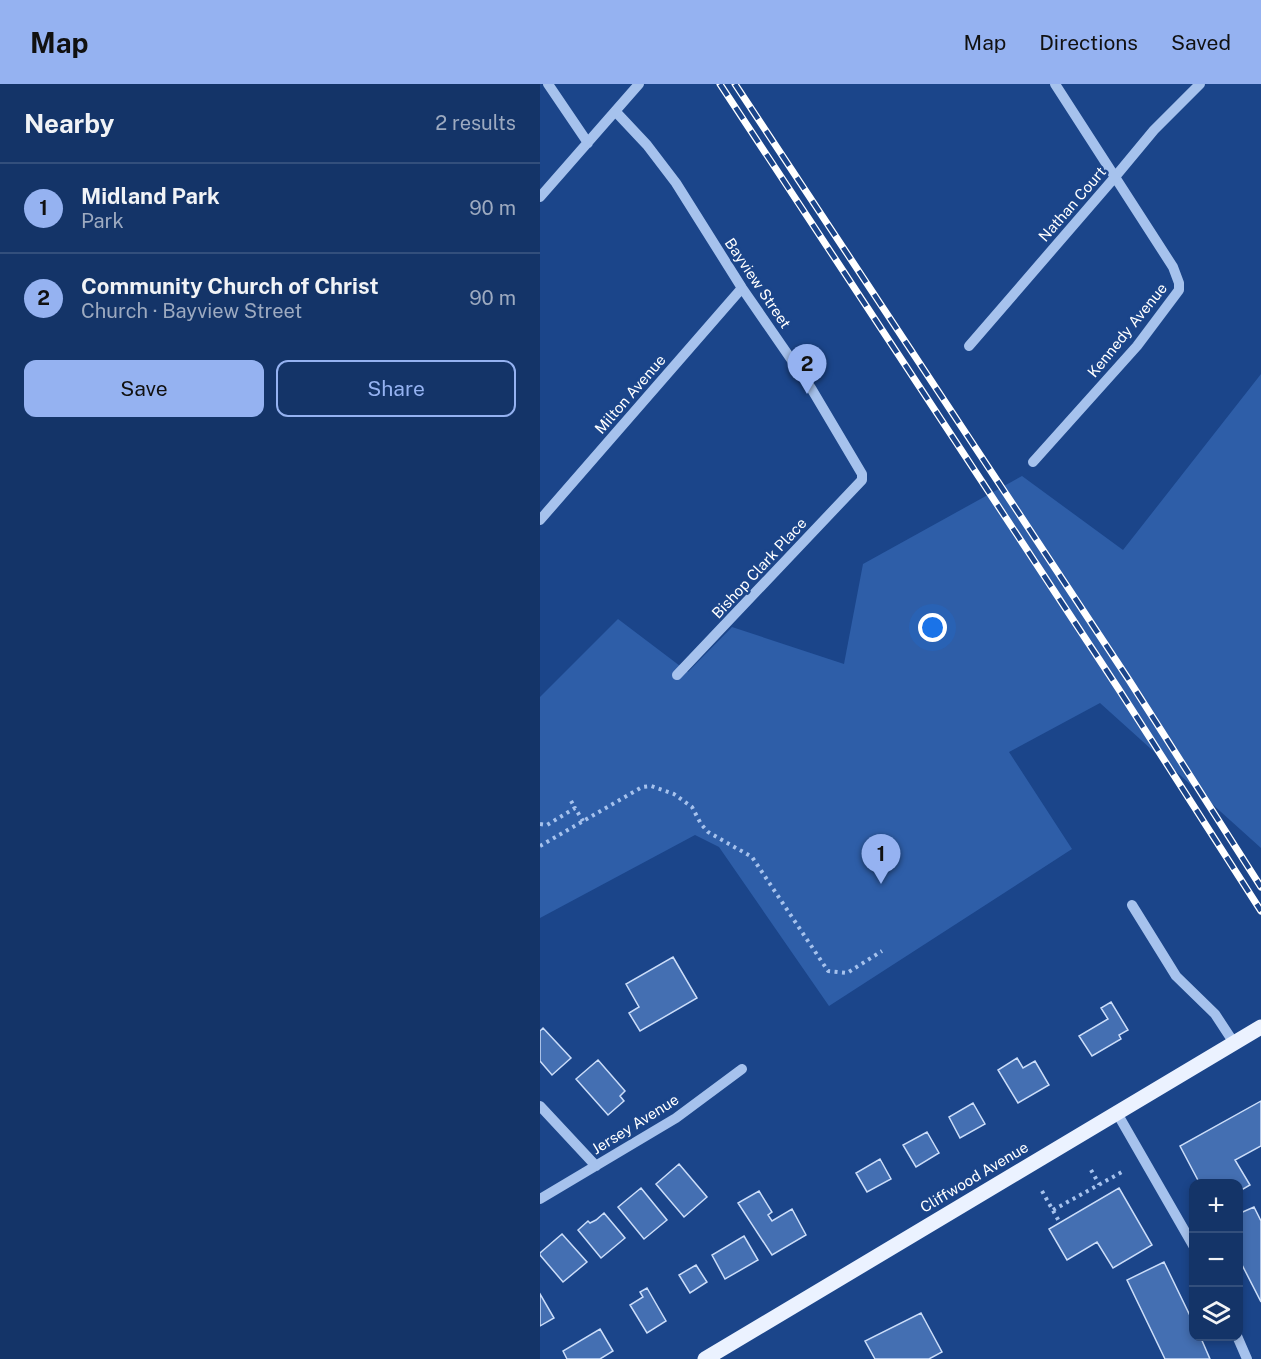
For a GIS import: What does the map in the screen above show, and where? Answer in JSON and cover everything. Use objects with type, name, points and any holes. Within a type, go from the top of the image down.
[{"type":"main road","name":"Cliffwood Avenue","points":[[705,1359],[1261,1027]]},
{"type":"street","points":[[548,84],[588,143]]},
{"type":"street","points":[[540,197],[639,84]]},
{"type":"street","name":"Kennedy Avenue","points":[[1033,462],[1137,346],[1179,290],[1173,267],[1055,84]]},
{"type":"street","name":"Nathan Court","points":[[969,346],[1154,130],[1200,84]]},
{"type":"street","name":"Bayview Street","points":[[616,112],[647,144],[676,183],[742,288],[811,388],[862,474],[862,480]]},
{"type":"street","name":"Milton Avenue","points":[[540,520],[742,288]]},
{"type":"street","name":"Bishop Clark Place","points":[[677,675],[746,605],[862,480]]},
{"type":"street","points":[[1132,905],[1176,976],[1215,1014],[1234,1043]]},
{"type":"street","name":"Jersey Avenue","points":[[540,1199],[676,1118],[742,1069]]},
{"type":"street","points":[[540,1106],[596,1166]]},
{"type":"street","points":[[1117,1113],[1189,1238]]},
{"type":"street","points":[[1239,1341],[1247,1359]]},
{"type":"path","points":[[540,846],[642,787],[651,786],[674,794],[692,807],[708,832],[752,857],[828,971],[847,973],[882,951]]},
{"type":"path","points":[[572,801],[583,821]]},
{"type":"path","points":[[540,824],[547,825],[575,808]]},
{"type":"path","points":[[1091,1170],[1099,1184]]},
{"type":"path","points":[[1053,1210],[1122,1172]]},
{"type":"path","points":[[1042,1191],[1060,1223]]},
{"type":"shaded area","points":[[1261,374],[1261,848],[1100,703],[1009,752],[1072,849],[829,1006],[719,847],[695,835],[540,918],[540,697],[618,619],[688,672],[732,627],[844,664],[863,564],[1022,476],[1123,550]]},
{"type":"building","points":[[673,957],[697,998],[640,1031],[629,1013],[639,1007],[626,984]]},
{"type":"building","points":[[1111,1002],[1128,1030],[1119,1035],[1121,1039],[1092,1056],[1079,1036],[1108,1019],[1101,1008]]},
{"type":"building","points":[[543,1028],[571,1058],[552,1075],[540,1061],[540,1031]]},
{"type":"building","points":[[1017,1058],[1023,1068],[1035,1061],[1049,1085],[1018,1103],[998,1070]]},
{"type":"building","points":[[598,1060],[625,1091],[620,1096],[624,1101],[608,1115],[576,1079]]},
{"type":"building","points":[[1261,1101],[1261,1146],[1235,1160],[1250,1185],[1243,1189],[1243,1179],[1197,1179],[1180,1146]]},
{"type":"building","points":[[973,1103],[985,1124],[960,1138],[949,1117]]},
{"type":"building","points":[[927,1132],[939,1153],[916,1167],[903,1145]]},
{"type":"building","points":[[880,1159],[891,1179],[867,1192],[856,1173]]},
{"type":"building","points":[[679,1164],[707,1197],[684,1217],[656,1184]]},
{"type":"building","points":[[641,1188],[667,1220],[644,1239],[618,1207]]},
{"type":"building","points":[[1119,1188],[1152,1245],[1113,1268],[1097,1242],[1067,1260],[1049,1229]]},
{"type":"building","points":[[759,1191],[772,1212],[768,1215],[772,1221],[792,1209],[806,1235],[772,1255],[738,1203]]},
{"type":"building","points":[[1254,1207],[1261,1221],[1261,1302],[1243,1267],[1243,1212]]},
{"type":"building","points":[[604,1213],[625,1238],[601,1258],[578,1230],[588,1221],[590,1223],[596,1220]]},
{"type":"building","points":[[562,1234],[587,1262],[563,1282],[540,1255]]},
{"type":"building","points":[[744,1236],[758,1260],[725,1279],[712,1255]]},
{"type":"building","points":[[1164,1262],[1189,1314],[1189,1341],[1202,1341],[1210,1359],[1165,1359],[1127,1280]]},
{"type":"building","points":[[696,1265],[707,1282],[690,1293],[679,1275]]},
{"type":"building","points":[[647,1288],[666,1321],[647,1333],[630,1305],[643,1297],[640,1292]]},
{"type":"building","points":[[540,1294],[554,1318],[540,1326]]},
{"type":"building","points":[[921,1313],[942,1352],[929,1359],[875,1359],[865,1341]]},
{"type":"building","points":[[600,1329],[613,1351],[600,1359],[567,1359],[563,1351]]},
{"type":"railway","points":[[720,84],[1118,688],[1261,911]]},
{"type":"railway","points":[[735,84],[1129,680],[1261,887]]},
{"type":"place","name":"Community Church of Christ","points":[[807,394]]},
{"type":"place","name":"Midland Park","points":[[881,884]]}]
